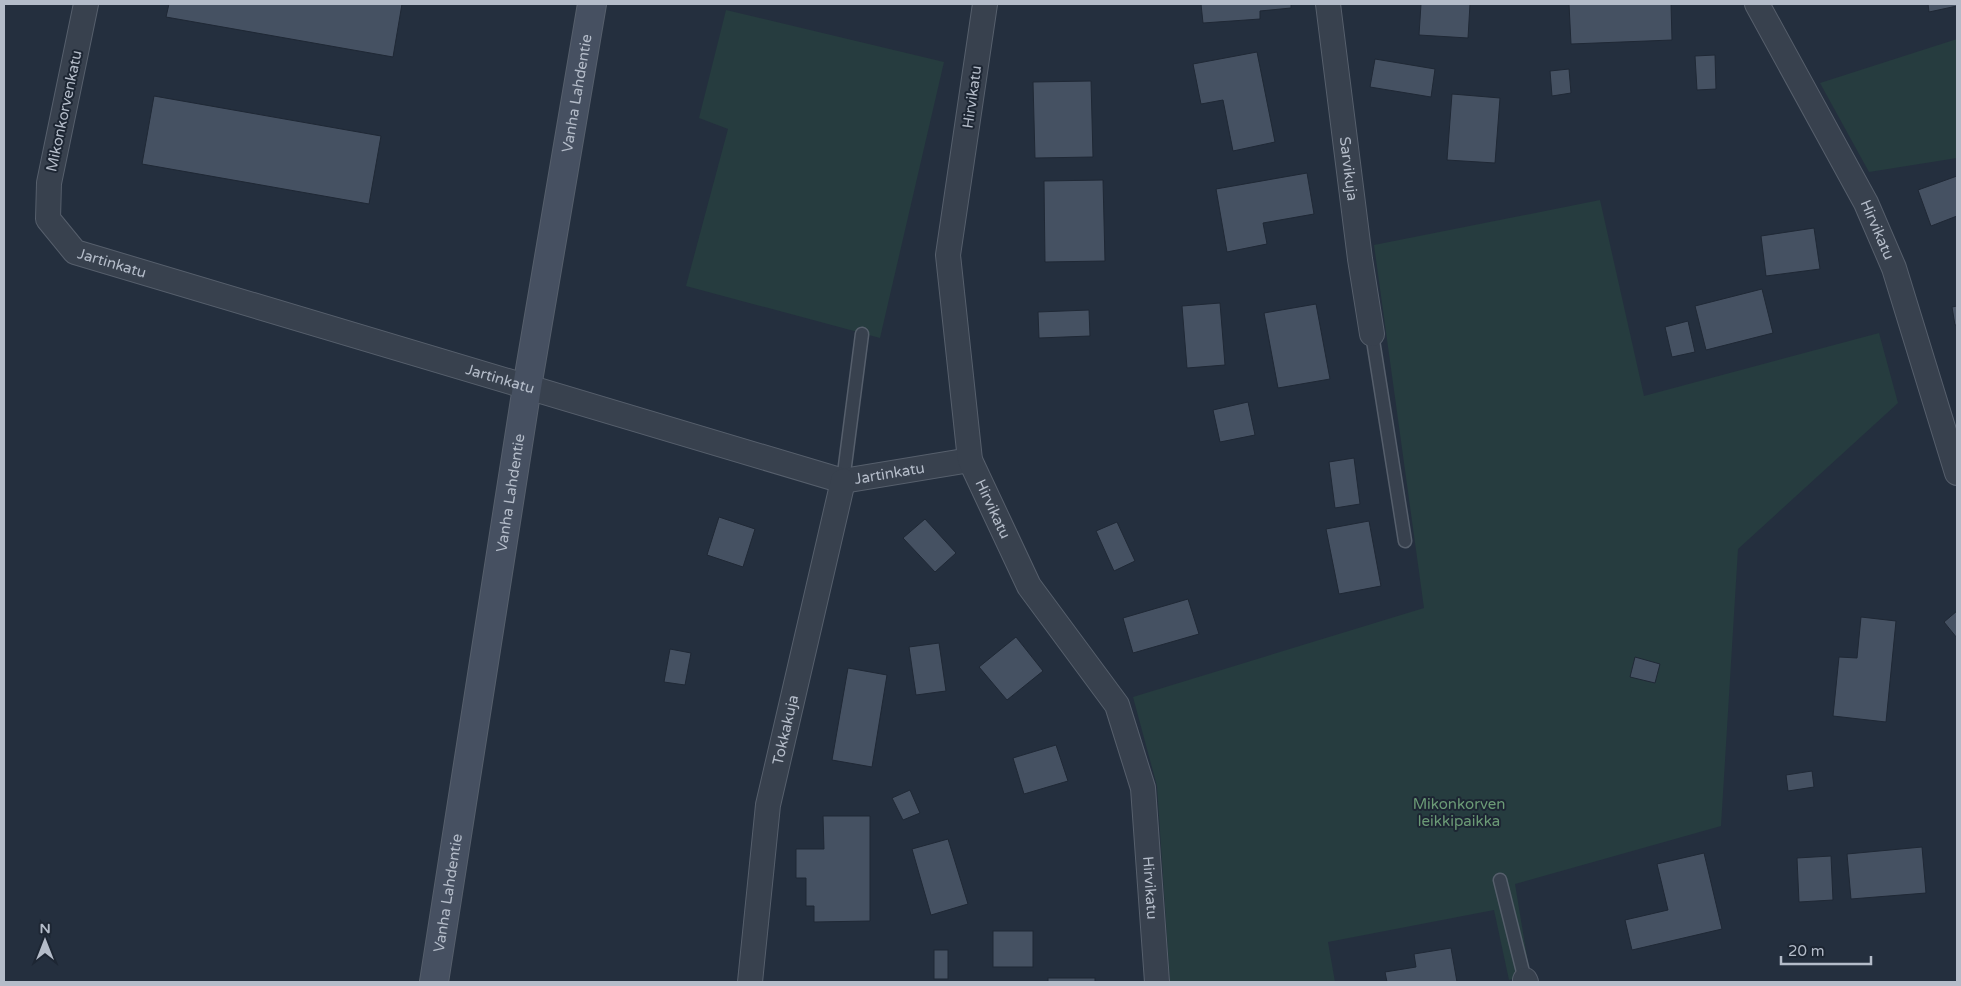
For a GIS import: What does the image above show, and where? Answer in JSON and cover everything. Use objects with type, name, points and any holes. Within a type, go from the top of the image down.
[{"type":"main road","name":"Vanha Lahdentie","points":[[434,982],[527,387],[592,4]]},
{"type":"street","name":"Mikonkorvenkatu","points":[[48,219],[49,183],[86,4]]},
{"type":"street","name":"Hirvikatu","points":[[985,4],[948,255],[970,460],[1029,586],[1117,705],[1143,788],[1157,982]]},
{"type":"street","name":"Sarvikuja","points":[[1328,4],[1360,259],[1372,334]]},
{"type":"street","name":"Hirvikatu","points":[[1757,4],[1866,202],[1884,244],[1894,268],[1957,473]]},
{"type":"street","name":"Jartinkatu","points":[[48,219],[75,252],[843,481],[970,460]]},
{"type":"street","name":"Tokkakuja","points":[[750,982],[768,805],[843,481]]},
{"type":"lane","points":[[843,481],[862,334]]},
{"type":"lane","points":[[1372,334],[1405,541]]},
{"type":"lane","points":[[1500,880],[1525,981]]},
{"type":"green space","points":[[726,10],[944,62],[880,338],[686,286],[728,129],[699,118]]},
{"type":"green space","points":[[1957,39],[1957,158],[1869,172],[1820,83]]},
{"type":"green space","name":"Mikonkorven leikkipaikka","points":[[1600,200],[1644,396],[1879,333],[1898,403],[1738,549],[1721,826],[1515,884],[1530,975],[1509,980],[1494,910],[1328,942],[1335,982],[1170,982],[1157,786],[1133,697],[1424,608],[1374,245]]},
{"type":"building","points":[[169,4],[402,4],[393,57],[166,17]]},
{"type":"building","points":[[1201,4],[1291,4],[1291,8],[1260,11],[1260,19],[1203,23]]},
{"type":"building","points":[[1421,4],[1470,4],[1468,38],[1419,35]]},
{"type":"building","points":[[1569,4],[1671,4],[1672,40],[1571,44]]},
{"type":"building","points":[[1928,4],[1957,4],[1957,6],[1929,12]]},
{"type":"building","points":[[1257,52],[1275,142],[1233,151],[1223,100],[1201,104],[1193,64]]},
{"type":"building","points":[[1715,55],[1716,89],[1697,90],[1695,56]]},
{"type":"building","points":[[1375,59],[1435,69],[1431,97],[1370,87]]},
{"type":"building","points":[[1569,69],[1571,93],[1552,96],[1550,71]]},
{"type":"building","points":[[1091,81],[1093,157],[1035,158],[1033,82]]},
{"type":"building","points":[[1452,94],[1500,98],[1495,163],[1447,160]]},
{"type":"building","points":[[154,96],[381,136],[369,204],[142,164]]},
{"type":"building","points":[[1307,173],[1314,214],[1263,223],[1267,244],[1227,252],[1216,189]]},
{"type":"building","points":[[1957,176],[1957,216],[1931,226],[1918,190]]},
{"type":"building","points":[[1103,180],[1105,261],[1045,262],[1044,181]]},
{"type":"building","points":[[1814,228],[1820,269],[1766,276],[1761,236]]},
{"type":"building","points":[[1762,289],[1773,333],[1706,350],[1695,306]]},
{"type":"building","points":[[1220,303],[1225,365],[1187,368],[1182,306]]},
{"type":"building","points":[[1316,304],[1330,379],[1278,388],[1264,313]]},
{"type":"building","points":[[1957,306],[1957,325],[1955,325],[1952,307]]},
{"type":"building","points":[[1089,310],[1090,336],[1039,338],[1038,312]]},
{"type":"building","points":[[1688,321],[1695,352],[1672,357],[1665,327]]},
{"type":"building","points":[[1248,402],[1255,435],[1220,442],[1213,410]]},
{"type":"building","points":[[1354,458],[1360,504],[1335,508],[1329,462]]},
{"type":"building","points":[[719,517],[755,529],[743,567],[707,555]]},
{"type":"building","points":[[925,519],[956,553],[935,572],[903,538]]},
{"type":"building","points":[[1369,521],[1381,586],[1339,594],[1326,529]]},
{"type":"building","points":[[1117,522],[1135,561],[1114,571],[1096,531]]},
{"type":"building","points":[[1188,599],[1199,634],[1133,653],[1123,618]]},
{"type":"building","points":[[1957,611],[1957,638],[1944,622]]},
{"type":"building","points":[[1861,617],[1896,621],[1886,722],[1833,716],[1839,657],[1857,658]]},
{"type":"building","points":[[1016,637],[1043,671],[1007,700],[979,667]]},
{"type":"building","points":[[939,643],[946,691],[916,695],[909,647]]},
{"type":"building","points":[[670,649],[691,653],[685,685],[664,682]]},
{"type":"building","points":[[1635,657],[1660,664],[1655,683],[1630,677]]},
{"type":"building","points":[[848,668],[887,675],[872,767],[832,760]]},
{"type":"building","points":[[1056,745],[1068,781],[1024,794],[1013,758]]},
{"type":"building","points":[[1812,771],[1814,787],[1788,791],[1786,775]]},
{"type":"building","points":[[910,790],[920,813],[903,820],[892,798]]},
{"type":"building","points":[[823,816],[870,816],[870,921],[814,922],[814,906],[806,906],[806,878],[796,878],[796,849],[824,849]]},
{"type":"building","points":[[948,839],[968,904],[931,915],[912,849]]},
{"type":"building","points":[[1922,847],[1926,893],[1851,899],[1847,854]]},
{"type":"building","points":[[1704,853],[1722,929],[1632,950],[1625,920],[1668,910],[1657,864]]},
{"type":"building","points":[[1831,856],[1833,900],[1799,902],[1797,858]]},
{"type":"building","points":[[993,931],[1033,931],[1033,967],[993,967]]},
{"type":"building","points":[[1451,948],[1457,982],[1387,982],[1385,972],[1416,967],[1414,954]]},
{"type":"building","points":[[934,950],[948,950],[948,979],[934,979]]},
{"type":"building","points":[[1048,978],[1095,978],[1095,982],[1048,982]]}]
